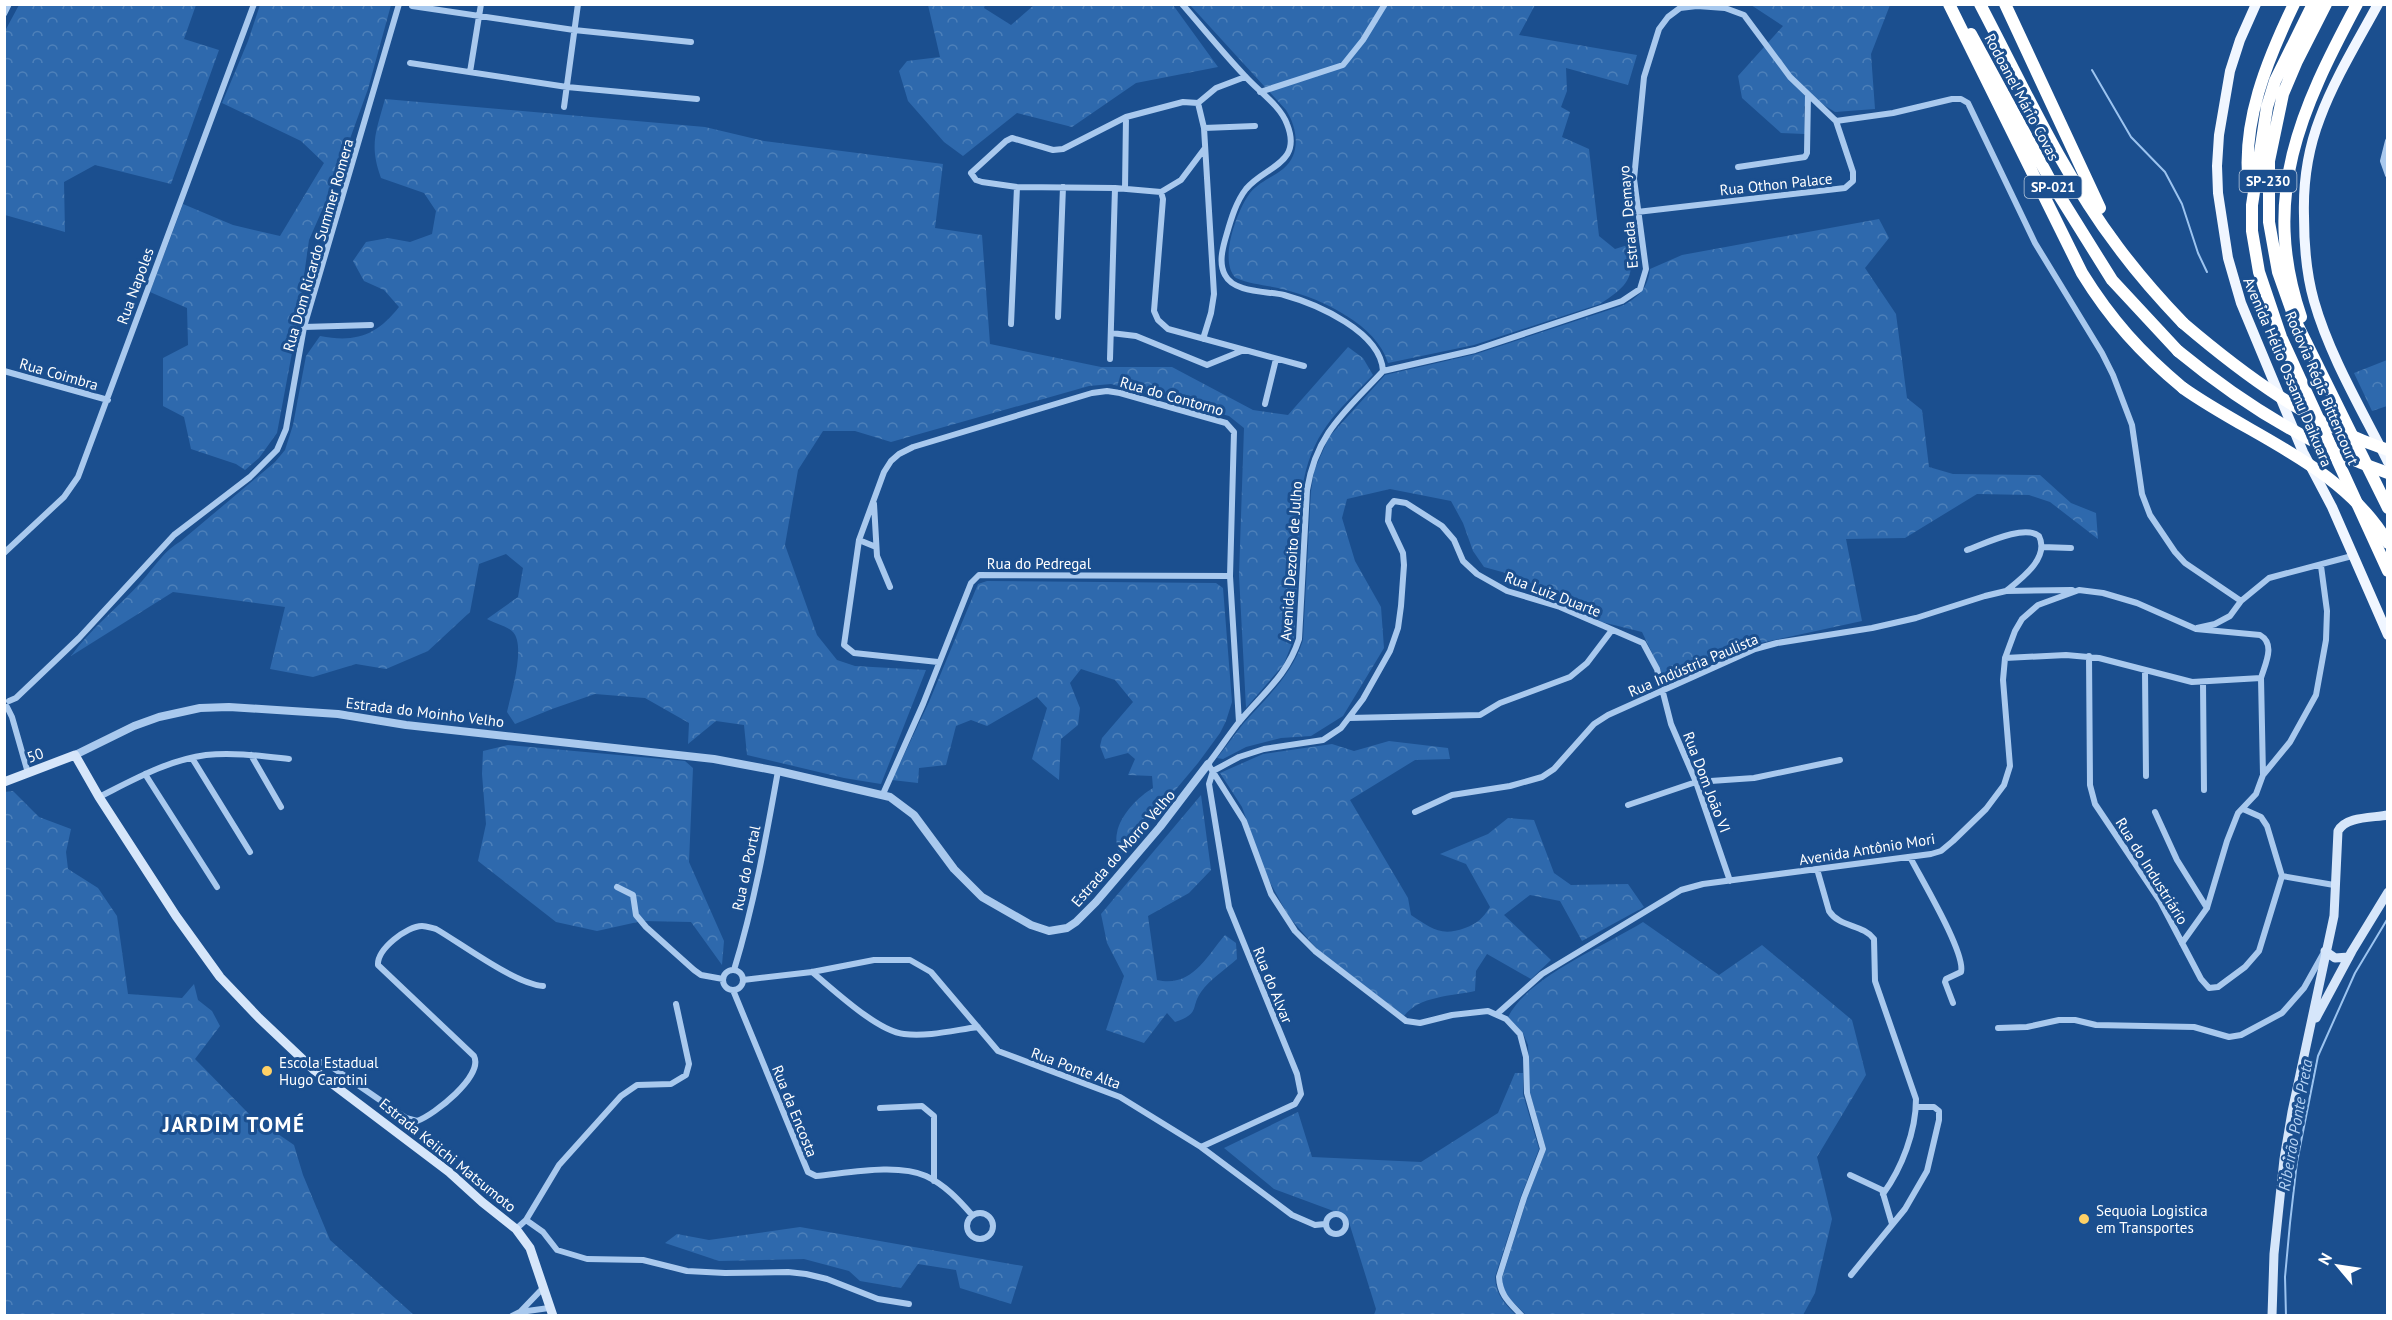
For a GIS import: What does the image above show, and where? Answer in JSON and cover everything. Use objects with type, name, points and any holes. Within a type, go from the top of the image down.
[{"type":"highway","points":[[1949,4],[2011,134],[2087,281],[2125,335],[2183,388],[2230,419],[2306,462],[2336,484],[2360,507],[2388,543]]},
{"type":"highway","name":"Rodoanel Mário Covas","points":[[1954,4],[2011,107],[2028,143],[2112,280],[2178,351],[2208,376],[2271,417],[2345,457],[2388,473]]},
{"type":"highway","name":"Rodoanel Mário Covas","points":[[1980,4],[2059,153],[2116,245],[2153,291],[2183,323],[2223,357],[2286,401],[2332,427],[2388,450]]},
{"type":"highway","points":[[2005,4],[2116,245]]},
{"type":"highway","points":[[2252,205],[2247,172],[2254,110],[2265,68],[2294,4]]},
{"type":"highway","name":"Rodovia Régis Bittencourt","points":[[2313,4],[2271,93],[2261,135],[2252,205],[2252,231],[2259,272],[2281,337],[2388,571]]},
{"type":"highway","name":"Rodovia Régis Bittencourt","points":[[2326,4],[2300,53],[2283,94],[2269,161],[2268,199],[2272,248],[2285,296],[2388,508]]},
{"type":"highway","points":[[2315,360],[2292,284],[2285,237],[2289,163],[2311,95],[2357,4]]},
{"type":"main road","name":"Avenida Hélio Ossamu Daikuara","points":[[2256,4],[2230,70],[2223,104],[2217,166],[2223,233],[2232,277],[2303,452],[2332,507],[2388,635]]},
{"type":"main road","points":[[2379,4],[2320,117],[2306,172],[2304,236],[2309,281],[2322,325],[2388,462]]},
{"type":"main road","name":"50","points":[[4,782],[75,755]]},
{"type":"main road","name":"Estrada Keiichi Matsumoto","points":[[75,755],[99,797],[176,916],[220,977],[244,1004],[314,1070],[449,1172],[516,1229],[530,1248],[551,1312]]},
{"type":"main road","points":[[2272,1316],[2274,1254],[2284,1159],[2334,916],[2338,831],[2348,821],[2388,815]]},
{"type":"main road","points":[[2307,1046],[2318,1011],[2388,892]]},
{"type":"main road","points":[[2325,951],[2335,958],[2349,957]]},
{"type":"street","points":[[4,14],[9,4]]},
{"type":"street","name":"Rua Napoles","points":[[4,553],[72,487],[108,400],[154,268],[254,4]]},
{"type":"street","name":"Rua Dom Ricardo Summer Romera","points":[[6,703],[16,698],[64,653],[174,535],[250,477],[277,450],[286,429],[304,327],[399,4]]},
{"type":"street","points":[[470,72],[481,4]]},
{"type":"street","points":[[564,106],[578,4]]},
{"type":"street","points":[[1182,4],[1286,121],[1290,138],[1289,148],[1281,164],[1252,183],[1239,201],[1230,221],[1222,251],[1225,276],[1242,287],[1297,299],[1343,321],[1367,338],[1380,356],[1383,371]]},
{"type":"street","points":[[1260,92],[1343,65],[1363,40],[1385,4]]},
{"type":"street","points":[[412,6],[574,30],[691,42]]},
{"type":"street","name":"Estrada Demayo","points":[[1383,371],[1475,350],[1622,301],[1635,294],[1643,283],[1646,268],[1637,212],[1634,163],[1644,77],[1659,29],[1677,6],[1725,8],[1743,15],[1754,26],[1777,60],[1808,95],[1836,121]]},
{"type":"street","points":[[410,63],[567,87],[697,99]]},
{"type":"street","points":[[1205,148],[1181,180],[1161,192],[1115,188],[1017,187],[982,182],[976,180],[971,173],[1012,138],[1053,150],[1063,149],[1126,117],[1183,102],[1198,103],[1216,88],[1245,77]]},
{"type":"street","points":[[1738,167],[1805,157],[1807,153],[1808,95]]},
{"type":"street","points":[[1836,121],[1893,113],[1952,99],[1961,99],[1968,103],[2035,243],[2114,375],[2132,425],[2142,494],[2150,515],[2185,563],[2241,601]]},
{"type":"street","points":[[1198,103],[1204,128],[1214,294],[1203,339]]},
{"type":"street","points":[[1125,189],[1126,117]]},
{"type":"street","name":"Rua Othon Palace","points":[[1637,212],[1845,188],[1852,181],[1852,172],[1836,121]]},
{"type":"street","points":[[1204,128],[1255,126]]},
{"type":"street","points":[[2388,141],[2383,161],[2388,175]]},
{"type":"street","points":[[1011,324],[1017,187]]},
{"type":"street","points":[[1058,316],[1063,188]]},
{"type":"street","points":[[1110,359],[1115,188]]},
{"type":"street","points":[[1161,192],[1163,200],[1154,311],[1158,320],[1167,329],[1304,366]]},
{"type":"street","points":[[304,327],[370,325]]},
{"type":"street","points":[[1111,333],[1136,336],[1207,365],[1244,350]]},
{"type":"street","points":[[1264,404],[1275,358]]},
{"type":"street","name":"Rua Coimbra","points":[[4,371],[108,400]]},
{"type":"street","name":"Avenida Dezoito de Julho","points":[[1239,722],[1288,667],[1299,639],[1307,490],[1316,454],[1325,435],[1336,420],[1383,371]]},
{"type":"street","name":"Rua do Contorno","points":[[938,662],[854,653],[844,645],[858,540],[884,472],[891,461],[913,447],[1092,393],[1107,391],[1120,393],[1231,426],[1235,441],[1230,576],[1239,722]]},
{"type":"street","points":[[874,501],[879,565],[890,587]]},
{"type":"street","name":"Rua Luiz Duarte","points":[[1349,718],[1379,674],[1398,628],[1403,553],[1388,521],[1390,504],[1398,501],[1406,503],[1442,526],[1454,540],[1463,561],[1477,574],[1507,591],[1560,607],[1643,643],[1657,669],[1661,691]]},
{"type":"street","points":[[1967,550],[2006,536],[2031,531],[2039,536],[2042,547],[2036,562],[2030,571],[2006,591]]},
{"type":"street","points":[[858,540],[876,547]]},
{"type":"street","points":[[2042,547],[2071,548]]},
{"type":"street","points":[[2196,629],[2222,621],[2241,601],[2269,578],[2352,556]]},
{"type":"street","points":[[2182,943],[2207,908],[2238,813],[2256,794],[2263,775],[2300,726],[2316,695],[2320,682],[2327,611],[2321,566]]},
{"type":"street","name":"Rua do Pedregal","points":[[882,794],[923,704],[971,583],[979,575],[1230,576]]},
{"type":"street","name":"Rua Indústria Paulista","points":[[1415,812],[1452,795],[1501,788],[1542,777],[1554,769],[1594,724],[1608,715],[1755,650],[1777,643],[1872,628],[1916,618],[2006,591],[2079,590]]},
{"type":"street","name":"Avenida Antônio Mori","points":[[1497,1014],[1542,974],[1681,890],[1703,884],[1931,854],[1948,846],[1986,809],[2004,785],[2010,766],[2003,680],[2005,658],[2015,631],[2030,611],[2052,599],[2079,590],[2121,597],[2196,629],[2260,635],[2266,638],[2269,648],[2261,678]]},
{"type":"street","points":[[1211,768],[1264,749],[1323,740],[1341,728],[1349,718],[1480,715],[1500,703],[1570,677],[1587,663],[1612,630]]},
{"type":"street","points":[[2005,658],[2089,656],[2169,678],[2202,683],[2261,678],[2263,775]]},
{"type":"street","name":"Rua do Industriário","points":[[2089,656],[2090,784],[2095,804],[2160,901],[2201,979],[2209,988],[2218,987],[2245,966],[2259,951],[2282,876]]},
{"type":"street","points":[[2145,671],[2146,776]]},
{"type":"street","points":[[2202,683],[2204,790]]},
{"type":"street","name":"Rua Dom João VI","points":[[1661,691],[1671,724],[1696,782],[1730,881]]},
{"type":"street","points":[[6,703],[28,773]]},
{"type":"street","name":"Estrada do Moinho Velho","points":[[75,755],[134,726],[169,714],[200,708],[256,708],[338,714],[428,728],[714,759],[778,771]]},
{"type":"street","points":[[1211,768],[1239,722]]},
{"type":"street","points":[[99,797],[145,774],[192,758],[207,755],[251,755],[289,759]]},
{"type":"street","points":[[251,755],[281,807]]},
{"type":"street","points":[[192,758],[250,852]]},
{"type":"street","points":[[1628,806],[1696,782],[1754,778],[1840,760]]},
{"type":"street","points":[[1211,768],[1247,828],[1270,894],[1295,931],[1315,951],[1394,1014],[1411,1023],[1476,1011],[1497,1014],[1515,1027],[1520,1034],[1524,1046],[1527,1093],[1543,1149],[1524,1197],[1499,1278],[1499,1289],[1522,1316]]},
{"type":"street","name":"Estrada do Morro Velho","points":[[778,771],[882,794],[900,803],[914,815],[954,869],[982,897],[1031,925],[1048,931],[1058,931],[1076,922],[1096,902],[1211,768]]},
{"type":"street","name":"Rua do Alvar","points":[[1201,1147],[1295,1104],[1300,1094],[1297,1074],[1229,907],[1209,784],[1211,768]]},
{"type":"street","name":"Rua do Portal","points":[[734,970],[756,885],[778,771]]},
{"type":"street","points":[[145,774],[217,887]]},
{"type":"street","points":[[2242,808],[2261,817],[2267,826],[2282,876],[2334,885]]},
{"type":"street","points":[[2155,812],[2177,860],[2207,908]]},
{"type":"street","points":[[1910,857],[1944,921],[1961,962],[1961,972],[1946,979],[1945,982],[1953,1003]]},
{"type":"street","points":[[1818,869],[1829,911],[1833,917],[1843,924],[1868,933],[1874,939],[1875,981],[1915,1092],[1916,1107],[1899,1168],[1883,1194]]},
{"type":"street","points":[[617,886],[633,895],[636,915],[646,927],[694,970],[701,975],[723,979]]},
{"type":"street","points":[[314,1070],[319,1062],[326,1063],[406,1118],[417,1121],[434,1113],[468,1079],[477,1063],[474,1056],[378,965],[379,957],[391,943],[412,928],[421,926],[436,929],[516,977],[543,986]]},
{"type":"street","points":[[1998,1028],[2026,1027],[2059,1020],[2075,1020],[2096,1025],[2156,1024],[2194,1027],[2229,1037],[2241,1035],[2282,1013],[2304,988],[2325,951]]},
{"type":"street","name":"Rua Ponte Alta","points":[[744,980],[812,972],[874,960],[910,960],[931,972],[990,1042],[1006,1055],[1120,1097],[1201,1147],[1292,1215],[1315,1225],[1325,1224]]},
{"type":"street","points":[[734,970],[740,972],[744,980],[739,988],[733,990],[725,985],[723,979],[726,974],[734,970]]},
{"type":"street","points":[[812,972],[874,1021],[891,1031],[904,1034],[978,1028]]},
{"type":"street","points":[[2304,988],[2317,994]]},
{"type":"street","name":"Rua da Encosta","points":[[733,990],[808,1172],[816,1176],[898,1169],[926,1176],[956,1197],[972,1215]]},
{"type":"street","points":[[516,1229],[525,1220],[559,1165],[579,1140],[630,1088],[637,1085],[671,1084],[686,1075],[689,1064],[676,1004]]},
{"type":"street","points":[[880,1108],[922,1106],[934,1116],[934,1181]]},
{"type":"street","points":[[1851,1275],[1905,1209],[1927,1171],[1939,1111],[1936,1108],[1916,1107]]},
{"type":"street","points":[[1850,1175],[1882,1190],[1892,1224]]},
{"type":"street","points":[[984,1214],[991,1220],[992,1230],[986,1238],[976,1239],[968,1233],[967,1224],[972,1215],[984,1214]]},
{"type":"street","points":[[525,1220],[543,1233],[556,1250],[586,1259],[643,1260],[687,1271],[806,1274],[827,1278],[878,1299],[909,1304]]},
{"type":"street","points":[[512,1316],[543,1288]]},
{"type":"street","points":[[520,1311],[551,1312]]},
{"type":"green space","points":[[19,5],[196,5],[184,39],[219,50],[171,184],[95,165],[64,182],[65,232],[5,215],[5,31]]},
{"type":"green space","points":[[260,5],[391,5],[368,89],[334,183],[309,240],[297,326],[277,433],[259,458],[245,470],[236,464],[191,449],[184,417],[163,406],[163,358],[188,345],[187,308],[150,292],[183,204],[233,225],[280,236],[324,163],[301,141],[222,103],[248,41]]},
{"type":"green space","points":[[928,5],[985,5],[984,8],[1011,25],[1034,5],[1173,5],[1218,67],[1136,83],[1072,127],[1017,113],[963,156],[944,142],[908,101],[899,71],[907,61],[940,57]]},
{"type":"green space","points":[[1190,5],[1535,5],[1519,35],[1637,55],[1628,85],[1566,68],[1567,91],[1561,107],[1570,112],[1562,137],[1589,149],[1599,236],[1615,249],[1631,244],[1628,280],[1618,291],[1600,304],[1474,345],[1388,363],[1382,349],[1372,337],[1331,307],[1300,294],[1236,278],[1229,260],[1231,236],[1235,223],[1250,193],[1289,163],[1295,148],[1295,132],[1286,110]]},
{"type":"green space","points":[[1751,5],[1890,5],[1871,54],[1875,109],[1835,112],[1811,97],[1804,107],[1805,134],[1781,133],[1742,98],[1738,76],[1783,26]]},
{"type":"green space","points":[[385,99],[705,127],[764,141],[943,164],[935,228],[982,235],[990,344],[1101,367],[1172,367],[1253,410],[1288,415],[1348,347],[1363,358],[1373,375],[1336,413],[1318,439],[1306,470],[1302,490],[1294,638],[1284,664],[1246,708],[1239,575],[1244,428],[1229,416],[1111,384],[1089,386],[891,442],[855,431],[823,431],[798,470],[785,545],[817,635],[837,660],[855,666],[926,670],[881,784],[844,778],[747,755],[744,725],[716,721],[688,744],[689,723],[645,698],[595,694],[515,724],[507,712],[518,659],[517,639],[513,632],[504,626],[487,619],[518,597],[523,568],[506,554],[479,564],[470,612],[428,651],[386,669],[356,664],[313,677],[270,669],[285,607],[173,592],[71,656],[87,636],[142,581],[170,549],[275,462],[285,450],[293,425],[306,356],[320,336],[344,338],[365,335],[391,317],[399,307],[384,290],[364,281],[353,261],[366,242],[388,238],[410,242],[432,234],[436,211],[424,193],[381,178],[375,156],[375,138]]},
{"type":"green space","points":[[1879,219],[1889,238],[1865,268],[1896,314],[1907,398],[1922,410],[1929,467],[1953,474],[2040,475],[2071,503],[2096,513],[2098,539],[2050,502],[2029,495],[1977,494],[1905,538],[1846,539],[1862,621],[1719,652],[1663,676],[1642,632],[1602,622],[1551,592],[1513,575],[1484,567],[1473,551],[1463,523],[1451,501],[1390,489],[1347,499],[1342,518],[1355,561],[1381,607],[1384,648],[1343,716],[1311,736],[1281,738],[1246,747],[1223,759],[1217,758],[1286,675],[1298,653],[1303,640],[1314,471],[1329,437],[1385,375],[1476,354],[1624,305],[1642,290],[1650,269],[1682,255]]},
{"type":"green space","points":[[2387,360],[2387,406],[2372,411],[2354,373]]},
{"type":"green space","points":[[987,581],[1216,583],[1223,588],[1232,702],[1226,721],[1198,763],[1119,857],[1116,836],[1119,826],[1136,801],[1153,788],[1152,776],[1128,775],[1135,759],[1128,753],[1105,759],[1100,746],[1102,738],[1133,702],[1115,680],[1081,669],[1070,683],[1080,708],[1078,725],[1061,739],[1059,780],[1032,759],[1047,708],[1037,697],[987,726],[971,720],[956,726],[946,765],[919,768],[918,783],[892,780],[929,702],[978,584]]},
{"type":"green space","points":[[1389,741],[1448,748],[1450,759],[1415,760],[1350,800],[1408,898],[1411,915],[1424,924],[1436,930],[1456,931],[1473,924],[1485,915],[1490,907],[1466,864],[1440,854],[1488,834],[1508,818],[1534,820],[1554,873],[1571,885],[1628,884],[1644,907],[1582,941],[1560,901],[1530,895],[1504,915],[1551,960],[1531,979],[1487,954],[1476,971],[1475,991],[1418,1004],[1404,1016],[1317,949],[1289,917],[1267,877],[1242,807],[1220,773],[1263,754],[1332,744],[1354,751]]},
{"type":"green space","points":[[508,745],[685,761],[693,768],[689,862],[724,941],[722,965],[691,922],[642,921],[597,931],[556,922],[478,861],[486,824],[482,774],[483,751]]},
{"type":"green space","points":[[13,791],[39,817],[71,829],[66,852],[68,869],[98,888],[117,916],[128,994],[182,998],[194,984],[198,1000],[212,1011],[220,1026],[195,1059],[249,1114],[294,1145],[303,1175],[330,1240],[414,1315],[5,1315],[4,792]]},
{"type":"green space","points":[[1201,795],[1211,870],[1189,893],[1148,916],[1157,980],[1169,981],[1189,975],[1197,969],[1225,935],[1236,943],[1237,959],[1205,987],[1192,1013],[1175,1022],[1167,1013],[1144,1043],[1106,1030],[1124,976],[1107,943],[1101,914]]},
{"type":"green space","points":[[1643,922],[1719,975],[1762,945],[1852,1020],[1866,1075],[1817,1157],[1832,1219],[1815,1293],[1803,1315],[1526,1315],[1506,1295],[1503,1288],[1502,1278],[1527,1199],[1546,1149],[1530,1093],[1528,1045],[1523,1033],[1508,1017],[1518,1002],[1532,988],[1549,976]]},
{"type":"green space","points":[[1515,1073],[1523,1073],[1523,1094],[1539,1149],[1495,1277],[1501,1298],[1516,1315],[1374,1315],[1376,1309],[1347,1216],[1274,1189],[1224,1148],[1298,1112],[1312,1157],[1421,1162],[1498,1113]]},
{"type":"green space","points":[[800,1227],[1023,1266],[1011,1304],[960,1288],[956,1270],[918,1264],[901,1288],[860,1281],[849,1271],[804,1259],[719,1261],[665,1243],[677,1234],[709,1240]]},
{"type":"waterway","points":[[2092,70],[2131,137],[2165,172],[2182,204],[2198,253],[2207,272]]},
{"type":"waterway","name":"Ribeirão Ponte Preta","points":[[2286,1316],[2285,1277],[2297,1162],[2318,1056],[2355,973],[2388,918]]},
{"type":"place","name":"Escola Estadual Hugo Carotini","points":[[267,1071]]},
{"type":"place","name":"Sequoia Logistica em Transportes","points":[[2084,1219]]},
{"type":"district","name":"JARDIM TOMÉ","points":[[234,1124]]}]
